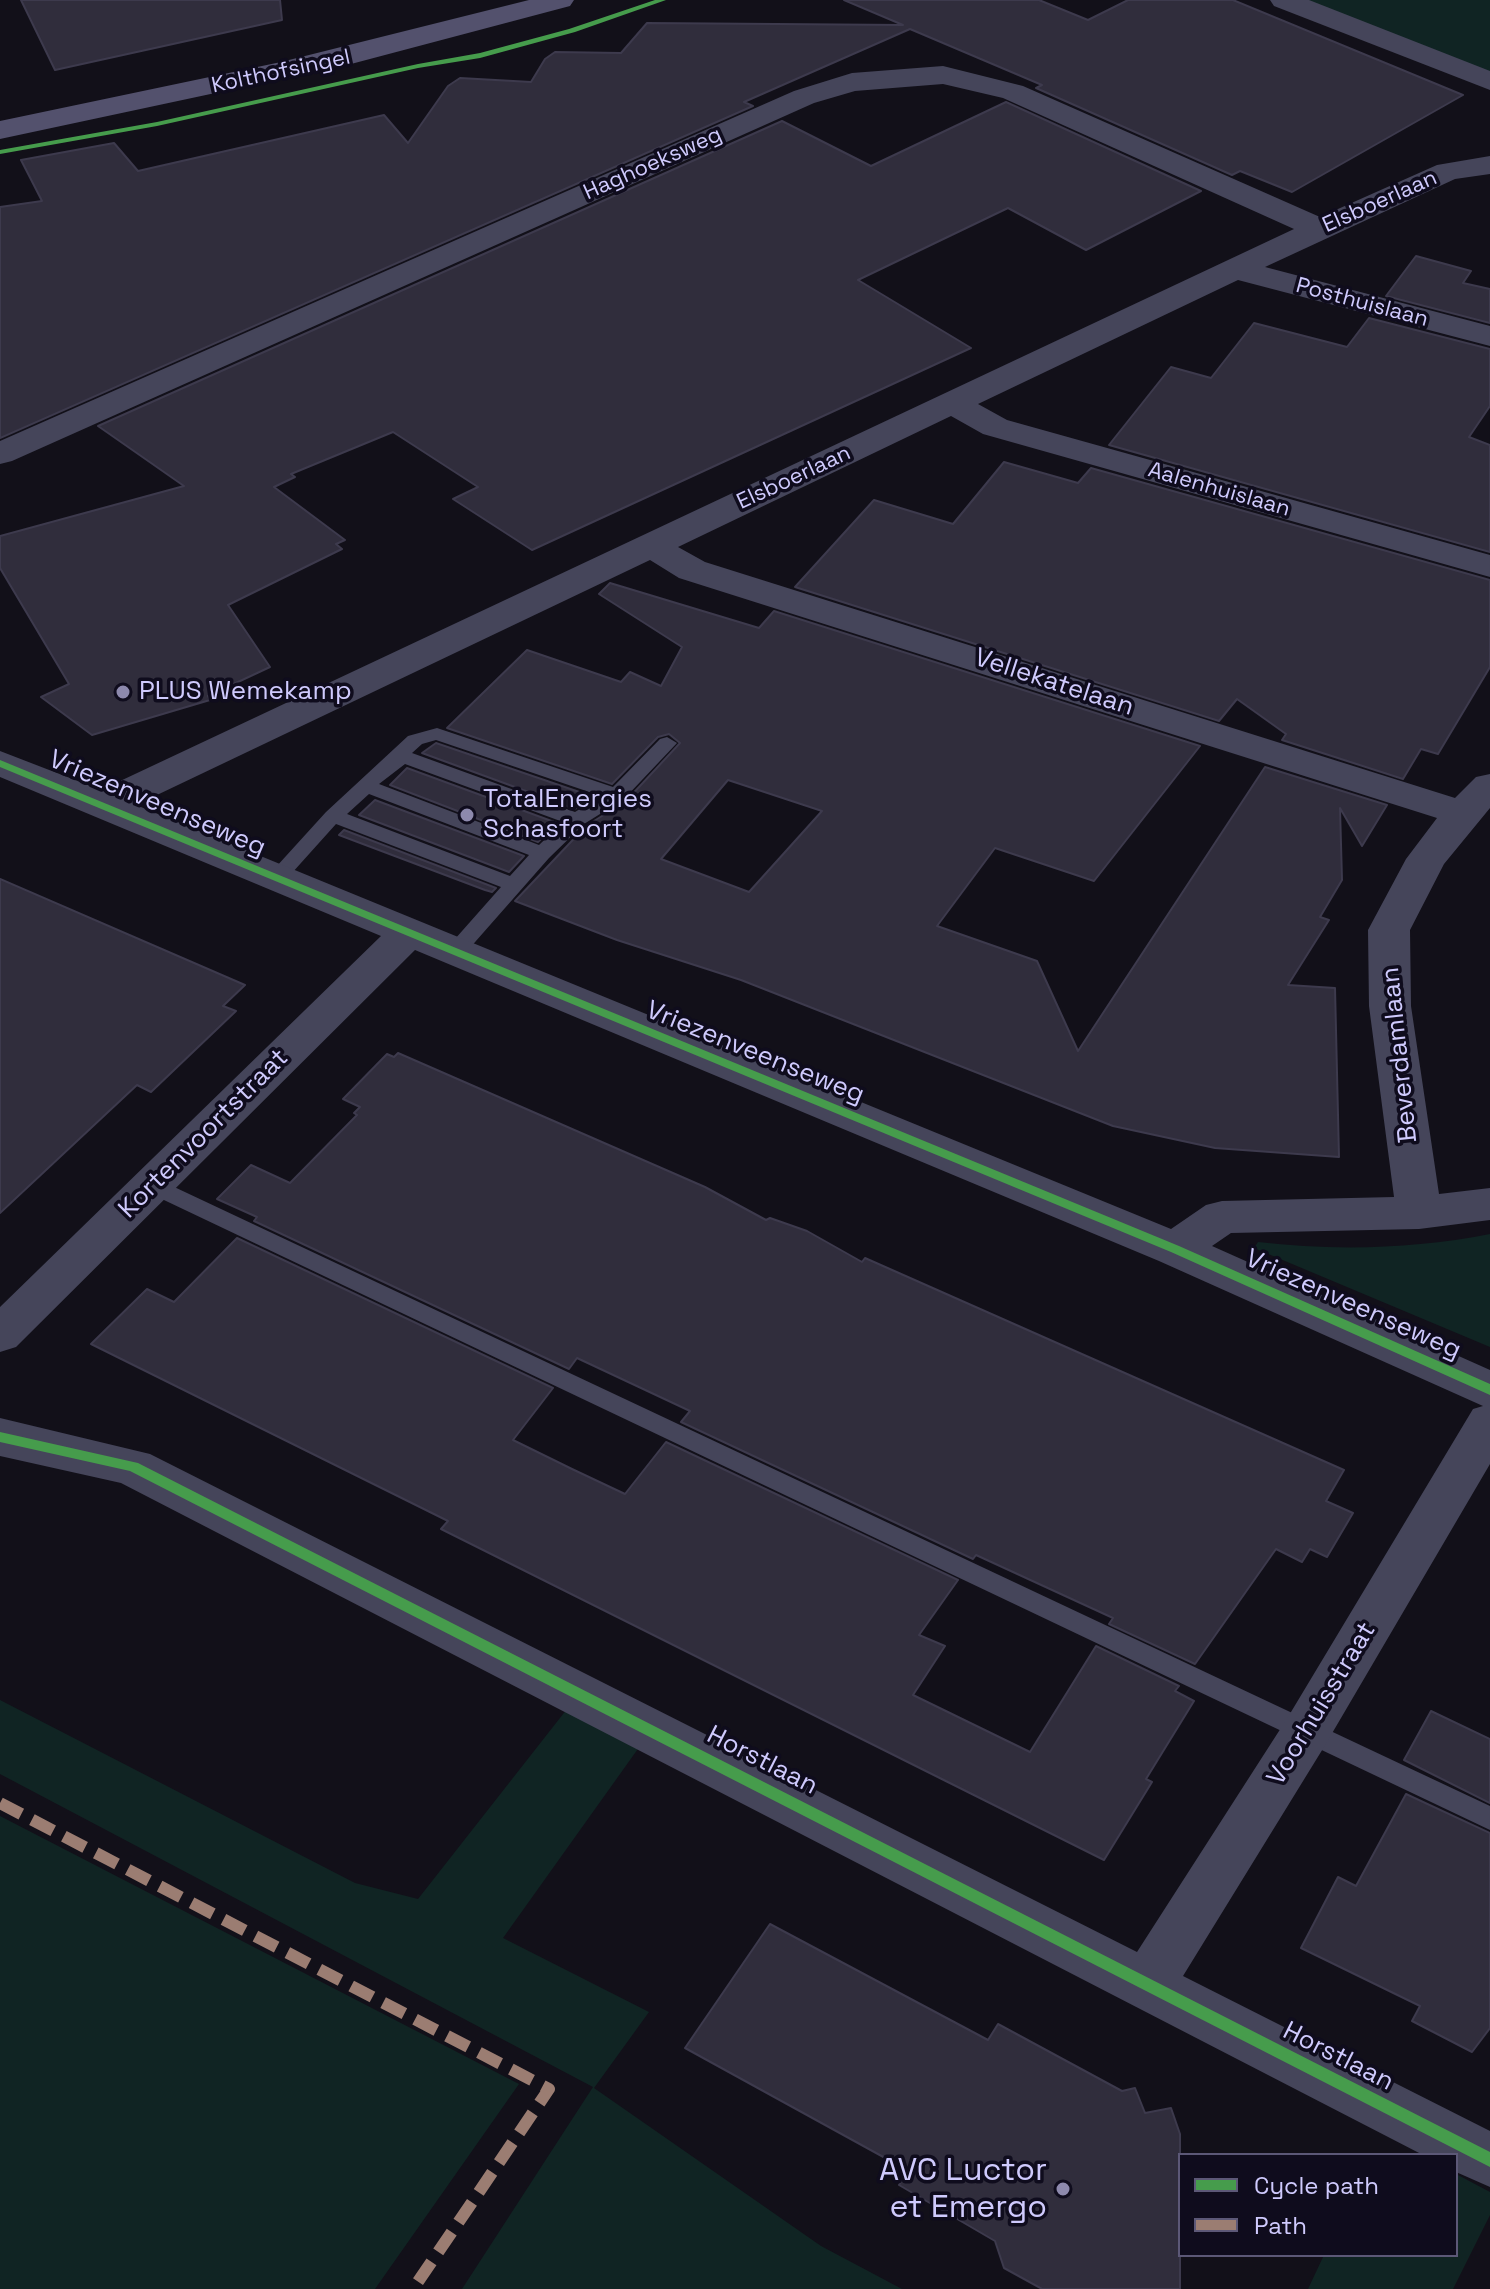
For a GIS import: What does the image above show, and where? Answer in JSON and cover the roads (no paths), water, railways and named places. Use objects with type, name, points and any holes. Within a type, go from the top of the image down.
[{"type":"main road","name":"Kolthofsingel","points":[[0,130],[319,64],[426,39],[560,0]]},
{"type":"street","points":[[1284,0],[1490,81]]},
{"type":"street","name":"Haghoeksweg","points":[[0,454],[804,97],[852,82],[943,75],[1013,92],[1320,229]]},
{"type":"street","name":"Elsboerlaan","points":[[103,805],[1320,229],[1448,171],[1490,165]]},
{"type":"street","name":"Posthuislaan","points":[[1234,269],[1490,336]]},
{"type":"street","name":"Aalenhuislaan","points":[[952,403],[995,427],[1490,566]]},
{"type":"street","name":"Vellekatelaan","points":[[651,546],[692,570],[1476,799]]},
{"type":"street","name":"Vriezenveenseweg","points":[[0,763],[1175,1249],[1490,1390]]},
{"type":"street","name":"Beverdamlaan","points":[[1419,1213],[1390,1006],[1389,930],[1426,859],[1476,799]]},
{"type":"street","name":"Kortenvoortstraat","points":[[0,1335],[408,933]]},
{"type":"street","points":[[1175,1249],[1222,1217],[1419,1213],[1490,1204]]},
{"type":"street","name":"Voorhuisstraat","points":[[1148,1983],[1306,1732],[1490,1422]]},
{"type":"street","name":"Horstlaan","points":[[0,1437],[133,1467],[1490,2160]]},
{"type":"lane","points":[[276,878],[333,816],[415,740],[437,734],[617,795]]},
{"type":"lane","points":[[454,953],[542,853],[577,820],[617,795],[667,743]]},
{"type":"lane","points":[[391,762],[406,758],[577,820]]},
{"type":"lane","points":[[367,786],[542,853]]},
{"type":"lane","points":[[333,816],[512,884]]},
{"type":"lane","points":[[153,1185],[1490,1819]]},
{"type":"place","name":"PLUS Wemekamp","points":[[123,692]]},
{"type":"place","name":"TotalEnergies Schasfoort","points":[[467,815]]},
{"type":"place","name":"AVC Luctor et Emergo","points":[[1063,2189]]}]
